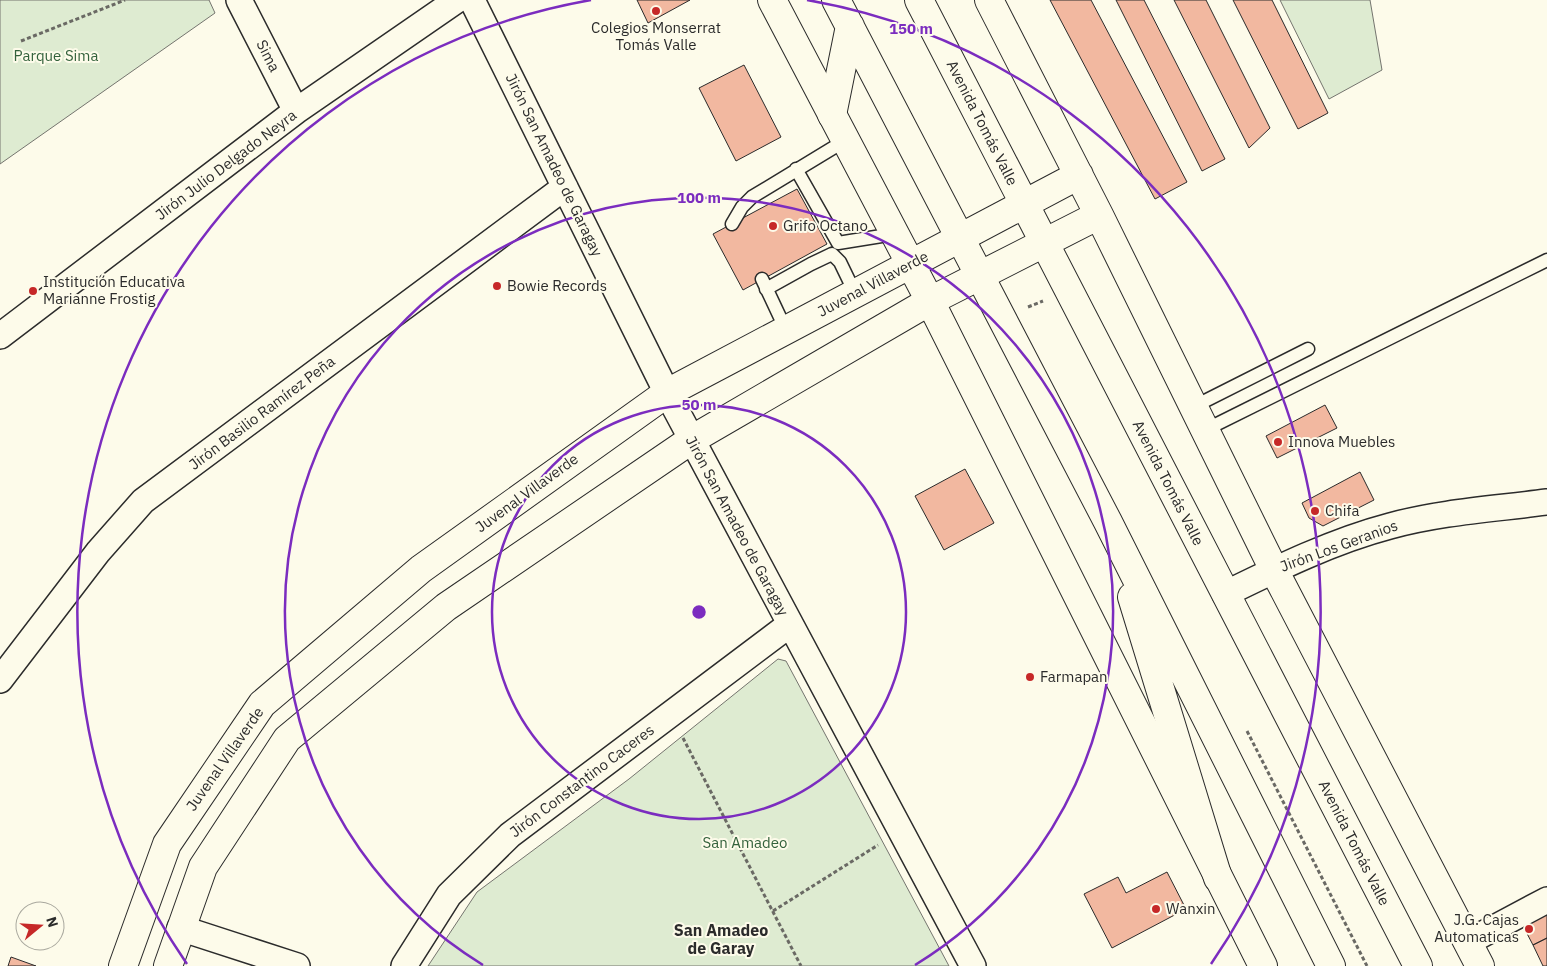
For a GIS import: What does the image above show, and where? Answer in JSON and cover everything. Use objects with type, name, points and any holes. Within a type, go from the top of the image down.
[{"type":"main road","points":[[772,0],[930,302],[1263,966]]},
{"type":"main road","points":[[836,0],[982,276],[1331,966]]},
{"type":"main road","name":"Avenida Tomás Valle","points":[[919,0],[1418,966]]},
{"type":"main road","points":[[989,0],[1099,215],[1274,570],[1480,966]]},
{"type":"main road","points":[[832,115],[850,26]]},
{"type":"main road","name":"Juvenal Villaverde","points":[[123,966],[167,844],[262,704],[421,569],[667,393],[1079,176]]},
{"type":"main road","points":[[168,966],[203,867],[287,739],[446,607],[691,440],[930,302],[1099,215]]},
{"type":"main road","points":[[1108,522],[1218,878]]},
{"type":"street","name":"Sima","points":[[240,0],[296,111]]},
{"type":"street","name":"Jirón Julio Delgado Neyra","points":[[3,329],[296,111],[457,0]]},
{"type":"street","name":"Jirón San Amadeo de Garagay","points":[[472,0],[691,440],[973,966]]},
{"type":"street","name":"Jirón Basilio Ramírez Peña","points":[[0,680],[98,552],[143,501],[565,187]]},
{"type":"street","name":"Jirón Los Geranios","points":[[1225,594],[1274,570],[1389,526],[1436,515],[1545,508]]},
{"type":"street","name":"Jirón Constantino Caceres","points":[[404,966],[449,895],[510,834],[789,625]]},
{"type":"street","points":[[1468,942],[1547,900]]},
{"type":"street","points":[[180,928],[297,966]]},
{"type":"lane","points":[[732,224],[742,207],[752,197],[846,140]]},
{"type":"lane","points":[[796,169],[855,293]]},
{"type":"lane","points":[[786,330],[764,284],[811,264],[835,248],[894,234]]},
{"type":"lane","points":[[1199,418],[1547,260]]},
{"type":"lane","points":[[1199,418],[1308,350]]},
{"type":"path","points":[[21,41],[125,0]]},
{"type":"path","points":[[1004,319],[1068,289]]},
{"type":"path","points":[[670,714],[801,966]]},
{"type":"path","points":[[773,911],[883,842]]},
{"type":"green space","name":"Parque Sima","points":[[0,0],[209,0],[215,13],[0,164]]},
{"type":"green space","points":[[1280,0],[1370,0],[1382,70],[1329,99]]},
{"type":"green space","name":"San Amadeo","points":[[778,659],[786,661],[949,966],[428,966],[477,892],[629,779]]},
{"type":"building","name":"Colegios Monserrat Tomás Valle","points":[[637,0],[690,0],[648,23]]},
{"type":"building","points":[[1050,0],[1091,0],[1187,182],[1155,199]]},
{"type":"building","points":[[1116,0],[1144,0],[1225,159],[1202,171]]},
{"type":"building","points":[[1174,0],[1206,0],[1270,128],[1249,148]]},
{"type":"building","points":[[1233,0],[1272,0],[1328,113],[1298,129]]},
{"type":"building","points":[[744,65],[781,137],[736,161],[699,88]]},
{"type":"building","points":[[797,189],[827,244],[743,290],[713,234]]},
{"type":"building","points":[[1325,405],[1337,428],[1277,458],[1266,436]]},
{"type":"building","points":[[965,469],[994,523],[944,550],[915,496]]},
{"type":"building","points":[[1360,472],[1374,500],[1323,526],[1309,518],[1302,503]]},
{"type":"building","points":[[1167,872],[1186,909],[1112,948],[1084,894],[1118,877],[1126,893]]},
{"type":"building","points":[[1547,912],[1547,938],[1533,945],[1522,924]]},
{"type":"building","points":[[1547,938],[1547,966],[1543,966],[1533,945]]},
{"type":"building","points":[[11,957],[36,966],[8,966]]},
{"type":"place","name":"Colegios Monserrat Tomás Valle","points":[[656,11]]},
{"type":"place","name":"Grifo Octano","points":[[773,226]]},
{"type":"place","name":"Bowie Records","points":[[497,286]]},
{"type":"place","name":"Institución Educativa Marianne Frostig","points":[[33,291]]},
{"type":"place","name":"Innova Muebles","points":[[1278,442]]},
{"type":"place","name":"Chifa","points":[[1315,511]]},
{"type":"place","name":"Farmapan","points":[[1030,677]]},
{"type":"place","name":"Wanxin","points":[[1156,909]]},
{"type":"place","name":"J.G. Cajas Automaticas","points":[[1529,929]]},
{"type":"district","name":"San Amadeo de Garay","points":[[721,939]]}]
